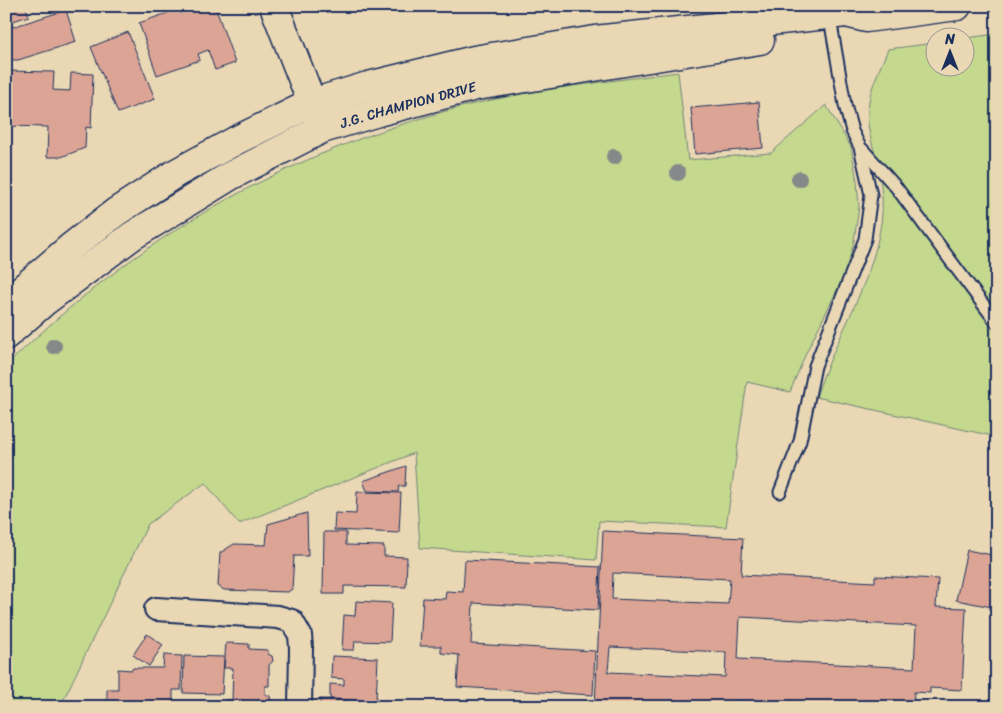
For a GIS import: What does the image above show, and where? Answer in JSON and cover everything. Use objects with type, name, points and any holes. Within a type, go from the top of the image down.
[{"type":"main road","points":[[274,6],[322,129]]},
{"type":"main road","name":"J.G. CHAMPION DRIVE","points":[[6,303],[71,247],[116,212],[176,173],[312,103],[368,86],[474,60],[595,40],[846,13],[866,18],[956,6]]},
{"type":"main road","name":"J.G. CHAMPION DRIVE","points":[[6,334],[45,301],[132,236],[230,176],[322,129],[476,86],[746,42],[850,28],[866,18]]},
{"type":"street","points":[[156,609],[278,617],[292,621],[300,635],[301,642],[300,707]]},
{"type":"lane","points":[[780,492],[800,441],[815,366],[865,239],[871,195],[860,147],[852,131],[845,104],[832,30]]},
{"type":"lane","points":[[860,147],[896,187],[997,323]]},
{"type":"green space","points":[[997,34],[997,437],[816,397],[870,268],[881,223],[882,192],[869,130],[868,110],[873,87],[888,49],[926,44],[926,78],[976,78],[976,37]]},
{"type":"green space","points":[[678,72],[688,160],[771,153],[826,105],[851,147],[857,181],[859,207],[847,270],[806,353],[790,392],[747,382],[726,527],[599,521],[596,560],[420,548],[414,453],[239,524],[205,483],[148,524],[60,707],[6,707],[6,366],[56,320],[107,278],[161,240],[216,206],[273,176],[333,149],[396,126],[461,107],[569,86]]},
{"type":"building","points":[[6,6],[31,6],[26,8],[29,16],[6,23]]},
{"type":"building","points":[[200,6],[215,6],[235,63],[215,70],[208,50],[198,54],[200,60],[157,75],[139,23],[179,9],[180,13]]},
{"type":"building","points":[[66,10],[76,42],[18,60],[6,60],[6,29]]},
{"type":"building","points":[[128,32],[155,99],[118,113],[91,47]]},
{"type":"building","points":[[6,71],[54,72],[53,90],[70,91],[71,73],[93,74],[91,128],[86,127],[85,148],[61,157],[47,157],[48,127],[6,126]]},
{"type":"building","points":[[759,102],[763,148],[695,154],[691,108]]},
{"type":"building","points":[[406,466],[405,486],[399,486],[398,492],[367,491],[363,481]]},
{"type":"building","points":[[357,492],[401,493],[399,533],[334,530],[335,513],[356,514]]},
{"type":"building","points":[[307,513],[308,556],[294,556],[292,589],[288,592],[224,590],[218,586],[220,553],[234,544],[266,545],[268,524]]},
{"type":"building","points":[[603,531],[743,538],[741,575],[875,582],[875,576],[938,579],[936,607],[966,608],[962,690],[930,688],[930,693],[914,692],[913,707],[820,707],[820,705],[734,701],[734,707],[595,707]],"holes":[[[613,573],[730,579],[728,604],[612,599]],[[740,617],[916,626],[914,668],[738,659]],[[610,647],[726,652],[725,677],[608,672]]]},
{"type":"building","points":[[324,532],[346,532],[346,545],[384,546],[384,556],[407,557],[406,587],[344,586],[344,594],[323,594]]},
{"type":"building","points":[[967,550],[997,556],[997,608],[956,600]]},
{"type":"building","points":[[465,560],[600,567],[598,610],[473,603],[471,644],[595,651],[593,695],[457,687],[459,655],[441,653],[441,646],[420,646],[423,598],[445,599],[446,591],[463,592]]},
{"type":"building","points":[[356,601],[392,603],[390,642],[355,641],[354,650],[342,650],[344,615],[355,616]]},
{"type":"building","points":[[147,634],[163,645],[149,666],[133,655]]},
{"type":"building","points":[[226,643],[249,644],[249,649],[268,650],[268,654],[272,656],[273,661],[269,665],[269,686],[265,686],[265,694],[270,696],[271,703],[263,707],[225,707],[225,700],[232,700],[233,668],[224,668]]},
{"type":"building","points":[[164,655],[182,656],[181,690],[173,690],[173,707],[107,706],[107,689],[118,689],[118,669],[163,668]]},
{"type":"building","points":[[184,656],[224,657],[222,694],[183,693]]},
{"type":"building","points":[[332,656],[378,658],[376,701],[330,699],[330,684],[344,685],[344,679],[331,678]]},
{"type":"building","points":[[320,699],[346,700],[346,707],[320,707]]}]
